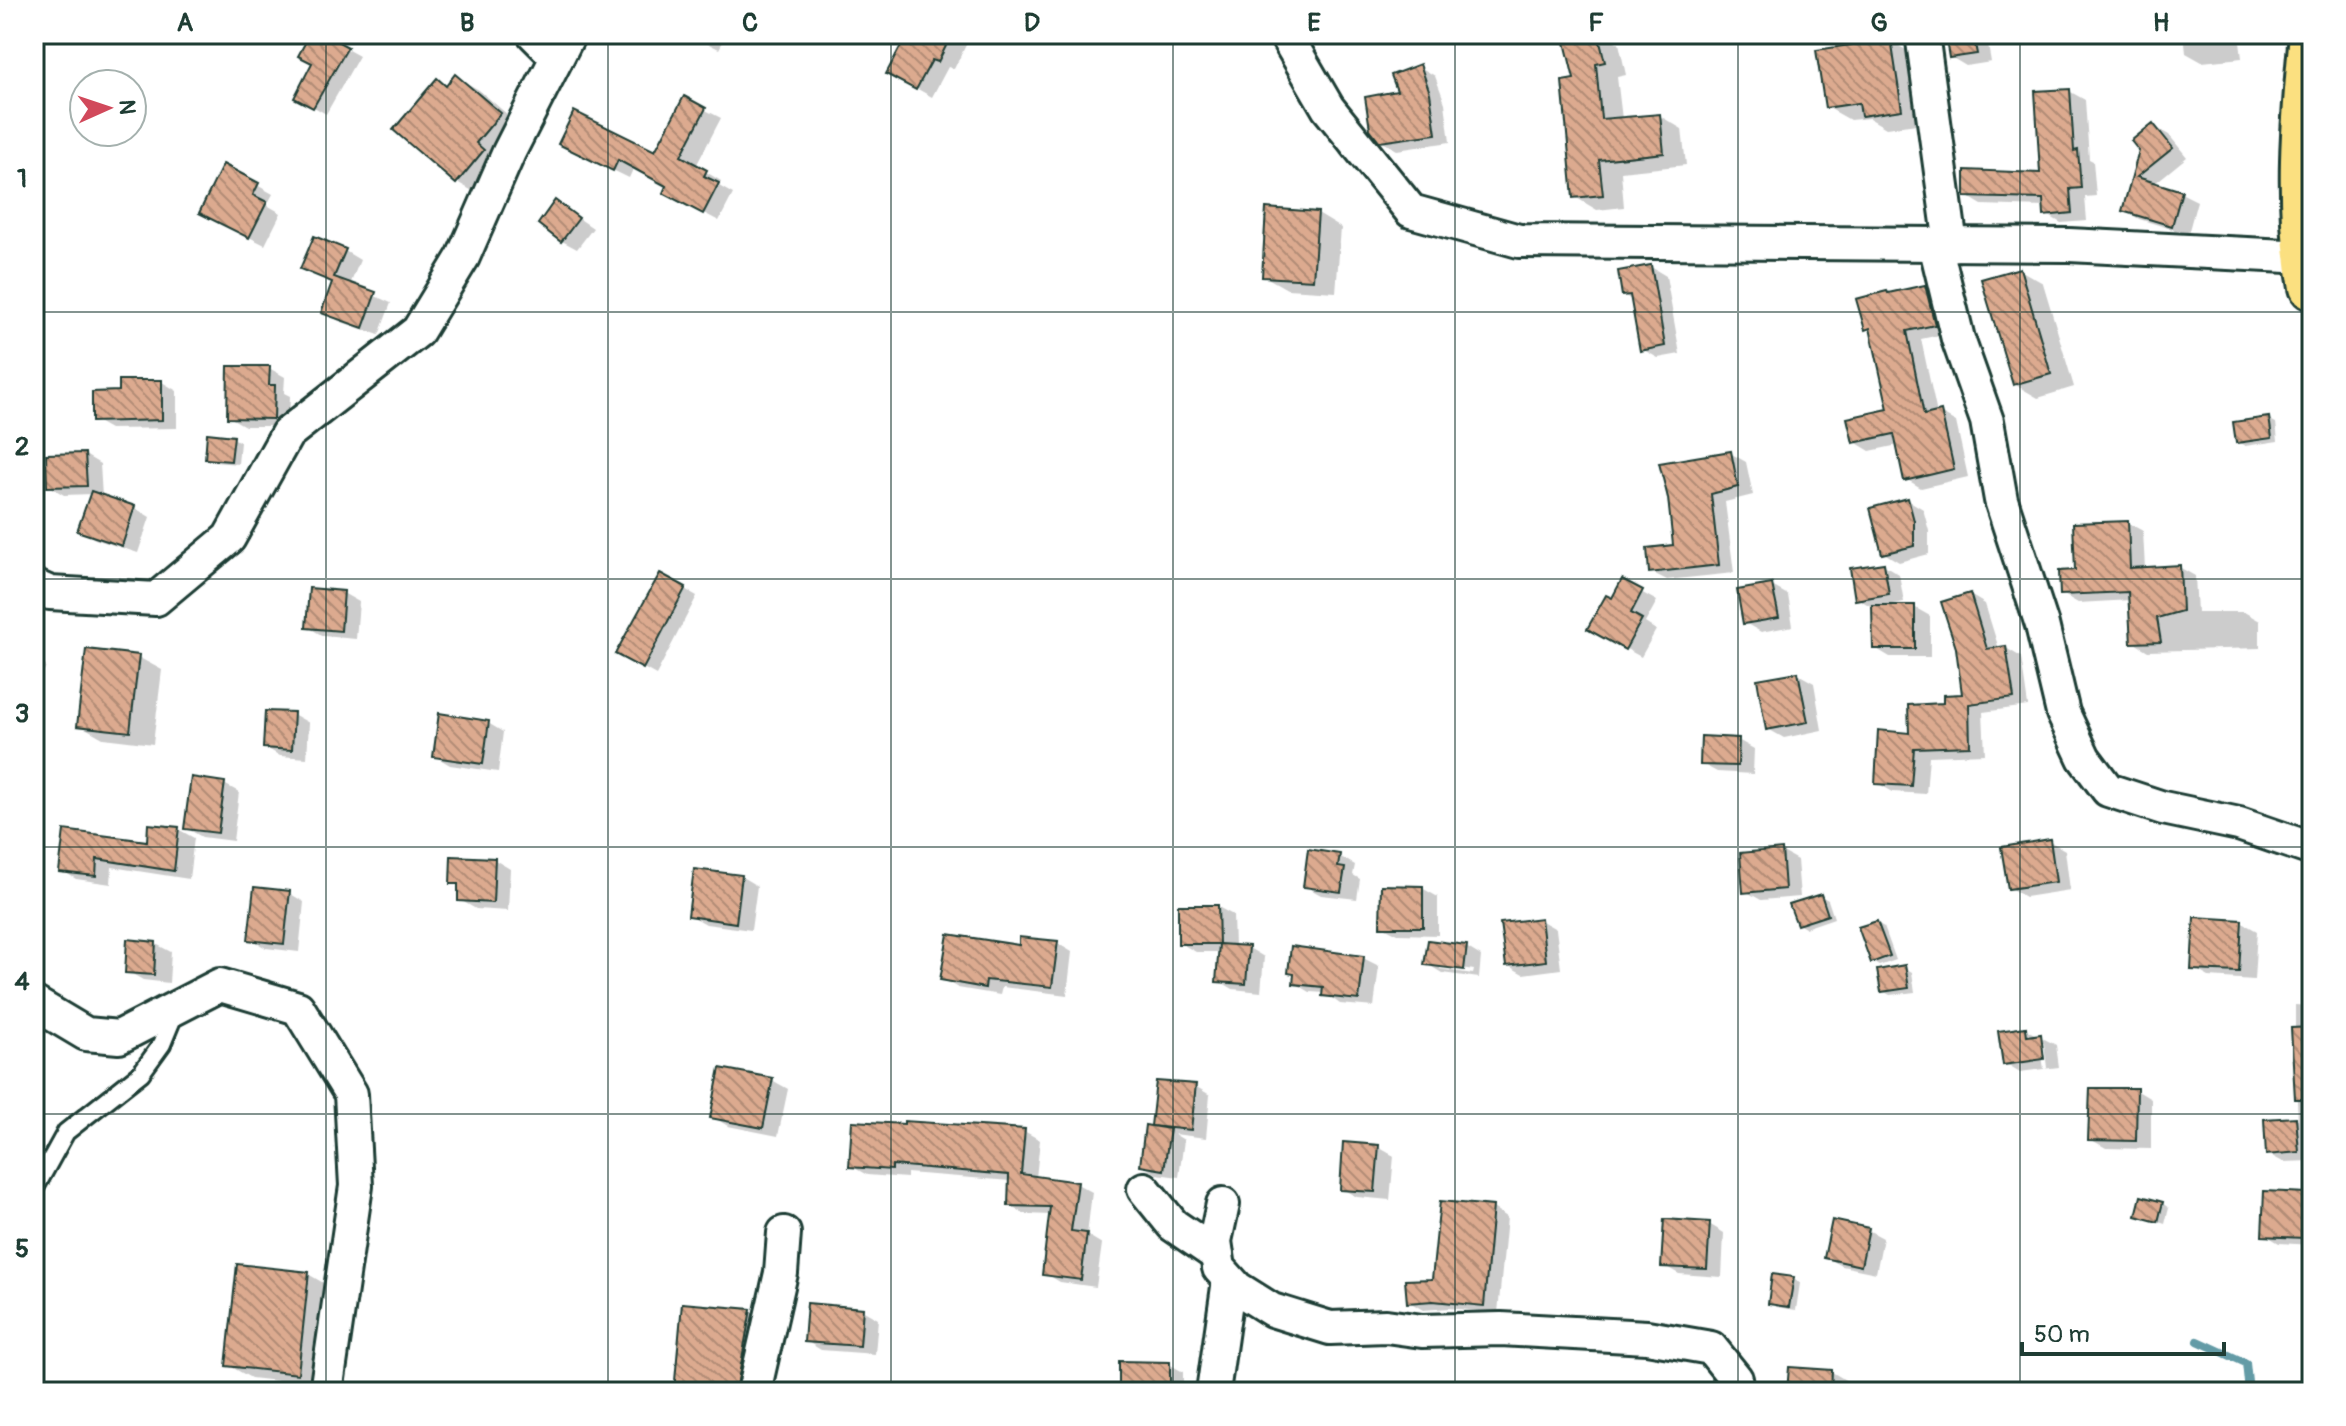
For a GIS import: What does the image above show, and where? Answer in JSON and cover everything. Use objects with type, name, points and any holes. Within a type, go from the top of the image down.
[{"type":"main road","points":[[2309,272],[2303,131],[2312,34]]},
{"type":"street","points":[[34,586],[50,593],[156,599],[229,538],[287,434],[418,331],[463,257],[509,152],[563,45],[534,34]]},
{"type":"street","points":[[1285,34],[1328,108],[1411,211],[1519,241],[2069,245],[2309,272]]},
{"type":"street","points":[[1922,34],[1943,244],[1958,339],[1987,421],[2001,500],[2042,625],[2063,713],[2084,758],[2108,790],[2163,808],[2239,824],[2312,849]]},
{"type":"street","points":[[34,1003],[86,1034],[119,1037],[220,985],[298,1008],[351,1094],[356,1186],[326,1392]]},
{"type":"street","points":[[1144,1189],[1173,1225],[1223,1267],[1237,1288],[1272,1310],[1330,1328],[1386,1326],[1422,1331],[1501,1329],[1647,1337],[1711,1348],[1736,1379],[1738,1392]]},
{"type":"street","points":[[1213,1392],[1223,1267],[1215,1241],[1223,1204]]},
{"type":"street","points":[[754,1392],[781,1273],[784,1233]]},
{"type":"lane","points":[[34,1190],[66,1132],[141,1073],[162,1044],[178,1007]]},
{"type":"building","points":[[310,34],[324,34],[348,47],[313,108],[294,98],[312,63],[298,56]]},
{"type":"building","points":[[907,34],[952,34],[938,62],[932,60],[916,90],[886,74]]},
{"type":"building","points":[[1563,34],[1598,34],[1605,62],[1596,64],[1601,119],[1660,114],[1664,153],[1599,160],[1603,195],[1573,198],[1562,81],[1574,79]]},
{"type":"building","points":[[1945,34],[1973,34],[1977,54],[1949,58]]},
{"type":"building","points":[[1891,39],[1902,110],[1861,116],[1859,103],[1825,108],[1816,50]]},
{"type":"building","points":[[1420,64],[1430,93],[1436,134],[1380,142],[1370,129],[1365,97],[1397,91],[1391,75]]},
{"type":"building","points":[[455,74],[501,113],[476,143],[484,150],[456,184],[393,130],[437,78],[446,86]]},
{"type":"building","points":[[2070,89],[2074,151],[2078,150],[2081,188],[2070,189],[2072,213],[2044,216],[2043,199],[1965,197],[1965,170],[2040,173],[2035,91]]},
{"type":"building","points":[[684,96],[706,108],[681,156],[707,170],[704,176],[719,183],[703,214],[663,193],[666,186],[618,160],[613,171],[558,144],[574,111],[655,151]]},
{"type":"building","points":[[2153,123],[2173,148],[2137,177],[2182,191],[2172,226],[2122,211],[2139,151],[2131,141]]},
{"type":"building","points":[[223,164],[259,183],[253,195],[267,202],[249,238],[199,213]]},
{"type":"building","points":[[555,200],[579,218],[561,242],[538,224]]},
{"type":"building","points":[[1266,208],[1318,212],[1313,280],[1262,277]]},
{"type":"building","points":[[314,236],[346,249],[334,277],[376,292],[363,328],[321,313],[332,282],[300,269]]},
{"type":"building","points":[[1651,265],[1665,346],[1640,351],[1630,295],[1622,296],[1618,271]]},
{"type":"building","points":[[2020,268],[2051,374],[2013,385],[1981,279]]},
{"type":"building","points":[[1925,285],[1935,325],[1907,331],[1924,415],[1941,411],[1954,469],[1904,481],[1894,434],[1853,443],[1847,418],[1888,409],[1870,328],[1865,330],[1856,299]]},
{"type":"building","points":[[228,366],[270,366],[269,385],[275,385],[274,419],[227,418]]},
{"type":"building","points":[[119,380],[162,380],[162,420],[92,422],[92,392],[119,391]]},
{"type":"building","points":[[2269,417],[2272,438],[2236,443],[2233,422]]},
{"type":"building","points":[[207,433],[234,436],[231,461],[205,459]]},
{"type":"building","points":[[1731,451],[1738,487],[1711,494],[1719,565],[1649,573],[1647,548],[1673,545],[1668,498],[1659,463]]},
{"type":"building","points":[[85,453],[87,486],[47,487],[46,454]]},
{"type":"building","points":[[91,491],[135,506],[122,546],[77,531]]},
{"type":"building","points":[[1908,498],[1914,521],[1914,546],[1882,554],[1870,508]]},
{"type":"building","points":[[2128,521],[2130,568],[2180,565],[2182,611],[2157,618],[2161,642],[2131,643],[2128,592],[2060,595],[2059,571],[2075,570],[2073,523]]},
{"type":"building","points":[[1884,563],[1889,594],[1855,600],[1850,568]]},
{"type":"building","points":[[660,573],[686,587],[643,669],[615,654]]},
{"type":"building","points":[[1622,579],[1643,590],[1631,613],[1642,619],[1625,650],[1587,629],[1606,595],[1612,598]]},
{"type":"building","points":[[1772,584],[1779,618],[1743,624],[1737,590]]},
{"type":"building","points":[[309,588],[344,591],[341,631],[306,628]]},
{"type":"building","points":[[1970,593],[1987,649],[2006,646],[2014,698],[1969,704],[1970,746],[1914,748],[1911,786],[1875,784],[1878,730],[1909,733],[1908,705],[1943,703],[1943,695],[1962,694],[1956,648],[1941,602]]},
{"type":"building","points":[[1872,605],[1915,605],[1915,649],[1873,649]]},
{"type":"building","points":[[86,649],[139,655],[130,732],[77,726]]},
{"type":"building","points":[[1798,672],[1808,722],[1766,730],[1757,679]]},
{"type":"building","points":[[265,711],[294,712],[292,750],[263,748]]},
{"type":"building","points":[[439,713],[489,721],[483,764],[433,757]]},
{"type":"building","points":[[1701,736],[1739,738],[1738,766],[1700,765]]},
{"type":"building","points":[[191,777],[225,782],[218,833],[184,829]]},
{"type":"building","points":[[148,824],[179,827],[174,871],[97,859],[96,876],[59,872],[64,830],[147,841]]},
{"type":"building","points":[[2050,839],[2056,882],[2008,889],[2001,847]]},
{"type":"building","points":[[1308,849],[1340,854],[1338,867],[1345,868],[1341,892],[1303,887]]},
{"type":"building","points":[[1782,849],[1785,889],[1743,893],[1740,853]]},
{"type":"building","points":[[451,856],[495,858],[493,903],[458,901],[458,884],[450,884]]},
{"type":"building","points":[[694,869],[742,875],[736,923],[688,916]]},
{"type":"building","points":[[1381,885],[1423,886],[1423,927],[1380,927]]},
{"type":"building","points":[[254,887],[290,891],[284,944],[248,940]]},
{"type":"building","points":[[1821,894],[1828,915],[1797,925],[1789,904]]},
{"type":"building","points":[[1178,905],[1218,905],[1219,944],[1178,944]]},
{"type":"building","points":[[2194,917],[2242,920],[2239,972],[2191,970]]},
{"type":"building","points":[[1541,918],[1546,961],[1506,966],[1500,923]]},
{"type":"building","points":[[1877,921],[1890,956],[1871,963],[1858,927]]},
{"type":"building","points":[[948,934],[1019,945],[1019,937],[1058,941],[1052,987],[986,980],[985,988],[940,980]]},
{"type":"building","points":[[127,939],[156,942],[154,975],[125,973]]},
{"type":"building","points":[[1428,940],[1467,945],[1464,970],[1424,965]]},
{"type":"building","points":[[1219,944],[1249,946],[1246,984],[1216,982]]},
{"type":"building","points":[[1291,946],[1364,956],[1359,1000],[1322,996],[1323,987],[1293,984],[1294,974],[1288,973]]},
{"type":"building","points":[[1905,965],[1909,988],[1881,992],[1877,970]]},
{"type":"building","points":[[2026,1027],[2027,1036],[2041,1034],[2044,1059],[2003,1065],[1998,1031]]},
{"type":"building","points":[[2312,1027],[2312,1099],[2295,1099],[2291,1028]]},
{"type":"building","points":[[720,1068],[773,1078],[763,1128],[710,1118]]},
{"type":"building","points":[[1156,1081],[1196,1084],[1191,1130],[1151,1126]]},
{"type":"building","points":[[2090,1088],[2137,1088],[2136,1141],[2088,1140]]},
{"type":"building","points":[[2296,1117],[2299,1152],[2266,1155],[2264,1119]]},
{"type":"building","points":[[852,1121],[904,1124],[904,1121],[1025,1129],[1021,1174],[1078,1182],[1071,1231],[1087,1233],[1081,1280],[1042,1275],[1050,1207],[1008,1206],[1009,1175],[892,1165],[892,1170],[849,1167]]},
{"type":"building","points":[[1145,1125],[1170,1129],[1164,1170],[1140,1166]]},
{"type":"building","points":[[1343,1142],[1379,1145],[1375,1192],[1340,1190]]},
{"type":"building","points":[[2264,1191],[2306,1193],[2304,1238],[2262,1236]]},
{"type":"building","points":[[2141,1196],[2163,1202],[2158,1222],[2136,1216]]},
{"type":"building","points":[[1440,1201],[1493,1206],[1484,1306],[1433,1301],[1407,1303],[1405,1280],[1432,1279]]},
{"type":"building","points":[[1664,1219],[1710,1222],[1707,1269],[1661,1267]]},
{"type":"building","points":[[1832,1220],[1869,1228],[1861,1266],[1824,1258]]},
{"type":"building","points":[[237,1264],[309,1272],[298,1374],[226,1366]]},
{"type":"building","points":[[1772,1274],[1794,1277],[1789,1307],[1768,1304]]},
{"type":"building","points":[[682,1303],[751,1309],[736,1392],[674,1392]]},
{"type":"building","points":[[807,1303],[863,1308],[860,1346],[804,1342]]},
{"type":"building","points":[[1119,1361],[1170,1362],[1170,1392],[1119,1392]]},
{"type":"building","points":[[1789,1367],[1832,1370],[1831,1392],[1787,1392]]},
{"type":"waterway","points":[[2198,1341],[2246,1363],[2249,1392]]}]
